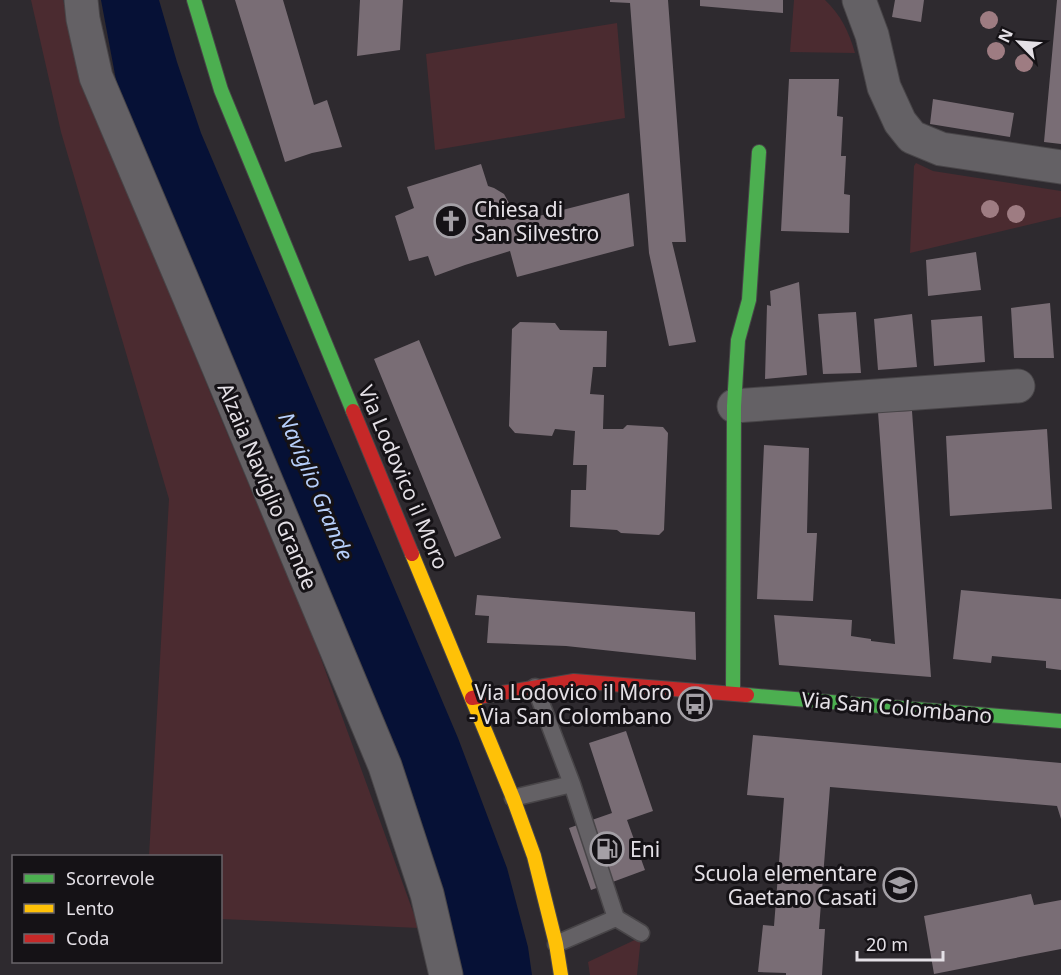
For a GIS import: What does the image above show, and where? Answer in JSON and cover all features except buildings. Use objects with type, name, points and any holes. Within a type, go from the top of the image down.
[{"type":"street","name":"Alzaia Naviglio Grande","points":[[81,0],[96,77],[385,766],[427,894],[446,975]]},
{"type":"street","name":"Via Lodovico il Moro","points":[[194,0],[221,90],[513,798],[534,856],[556,944],[561,975]]},
{"type":"street","points":[[859,0],[872,35],[884,87],[900,122],[912,137],[941,149],[1061,167]]},
{"type":"street","points":[[733,693],[734,406],[738,340],[749,300],[759,152]]},
{"type":"street","points":[[734,406],[1018,386]]},
{"type":"street","name":"Via San Colombano","points":[[472,698],[574,681],[1061,721]]},
{"type":"lane","points":[[535,687],[572,784],[616,918],[641,933]]},
{"type":"lane","points":[[513,798],[572,784]]},
{"type":"lane","points":[[556,944],[616,918]]},
{"type":"shaded area","points":[[31,0],[63,0],[86,85],[214,402],[312,634],[419,928],[222,919],[222,855],[149,855],[169,499],[61,132]]},
{"type":"shaded area","points":[[794,0],[825,0],[844,24],[855,53],[790,52]]},
{"type":"shaded area","points":[[617,23],[625,118],[435,150],[426,54]]},
{"type":"shaded area","points":[[916,163],[933,171],[1061,191],[1061,217],[910,253]]},
{"type":"shaded area","points":[[641,937],[637,975],[590,975],[588,962]]},
{"type":"water","name":"Naviglio Grande","points":[[101,0],[159,0],[201,133],[458,738],[507,868],[528,947],[532,975],[456,975],[138,151],[116,80]]},
{"type":"traffic: fast","points":[[194,0],[221,90],[353,411]]},
{"type":"traffic: fast","points":[[733,693],[734,406],[738,340],[749,300],[759,152]]},
{"type":"traffic: fast","points":[[747,695],[1061,721]]},
{"type":"traffic: slow","points":[[412,554],[513,798],[534,856],[556,944],[561,975]]},
{"type":"traffic: jam","points":[[353,411],[412,554]]},
{"type":"traffic: jam","points":[[472,698],[574,681],[747,695]]},
{"type":"place","name":"Chiesa di San Silvestro","points":[[451,221]]},
{"type":"place","name":"Via Lodovico il Moro - Via San Colombano","points":[[695,704]]},
{"type":"place","name":"Eni","points":[[607,849]]},
{"type":"place","name":"Scuola elementare Gaetano Casati","points":[[900,885]]}]
